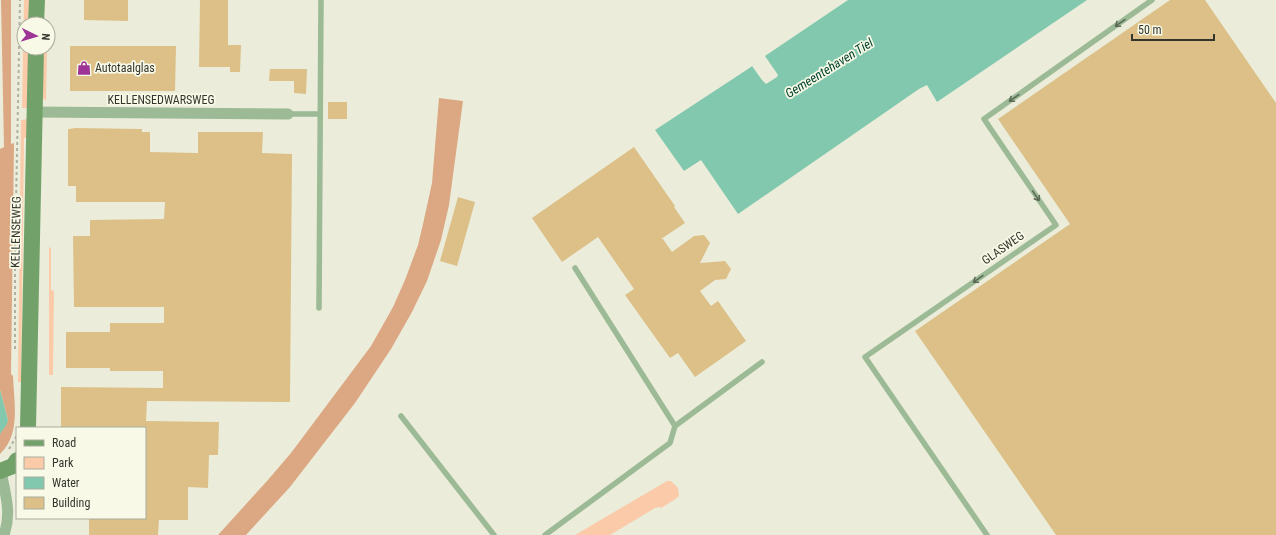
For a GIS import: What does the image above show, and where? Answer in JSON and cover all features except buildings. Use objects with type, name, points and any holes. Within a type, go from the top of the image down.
[{"type":"main road","points":[[36,16],[37,0]]},
{"type":"main road","name":"KELLENSEWEG","points":[[22,427],[36,56]]},
{"type":"main road","points":[[0,471],[13,466],[11,457]]},
{"type":"street","name":"KELLENSEDWARSWEG","points":[[34,112],[288,114]]},
{"type":"street","points":[[0,471],[8,504],[7,525],[4,535]]},
{"type":"lane","points":[[320,308],[321,0]]},
{"type":"lane","name":"GLASWEG","points":[[987,535],[865,357],[1056,225],[984,119],[1152,0]]},
{"type":"lane","points":[[288,114],[320,114]]},
{"type":"lane","points":[[575,268],[675,426]]},
{"type":"lane","points":[[544,535],[670,443],[675,426],[762,362]]},
{"type":"lane","points":[[401,416],[494,535]]},
{"type":"path","name":"KELLENSEWEG","points":[[15,351],[15,255],[20,0]]},
{"type":"path","points":[[11,457],[9,449],[16,437]]},
{"type":"green space","points":[[24,0],[31,0],[31,16],[24,16]]},
{"type":"green space","points":[[23,56],[30,56],[30,108],[22,108]]},
{"type":"green space","points":[[43,56],[47,56],[46,101],[43,98]]},
{"type":"green space","points":[[29,119],[27,138],[24,138],[21,382],[18,382],[21,120]]},
{"type":"green space","points":[[49,247],[51,248],[51,290],[54,291],[53,375],[49,375]]},
{"type":"green space","points":[[667,481],[671,481],[678,488],[679,496],[661,508],[655,508],[610,535],[575,535]]},
{"type":"shaded area","points":[[1,0],[11,0],[11,144],[14,143],[11,374],[13,376],[15,418],[11,437],[7,446],[0,454],[0,434],[8,420],[0,390],[0,149],[4,147]]},
{"type":"shaded area","points":[[439,98],[463,101],[449,205],[441,240],[427,281],[412,312],[391,349],[355,403],[290,487],[246,535],[218,535],[291,453],[371,346],[393,307],[418,245],[423,224],[432,183]]},
{"type":"water","name":"Gemeentehaven Tiel","points":[[848,0],[1087,0],[937,102],[927,85],[919,89],[738,214],[701,160],[684,171],[655,130],[752,66],[766,84],[777,77],[778,75],[765,56]]},
{"type":"water","points":[[0,390],[8,420],[0,434]]},
{"type":"place","name":"Autotaalglas","points":[[84,68]]}]
